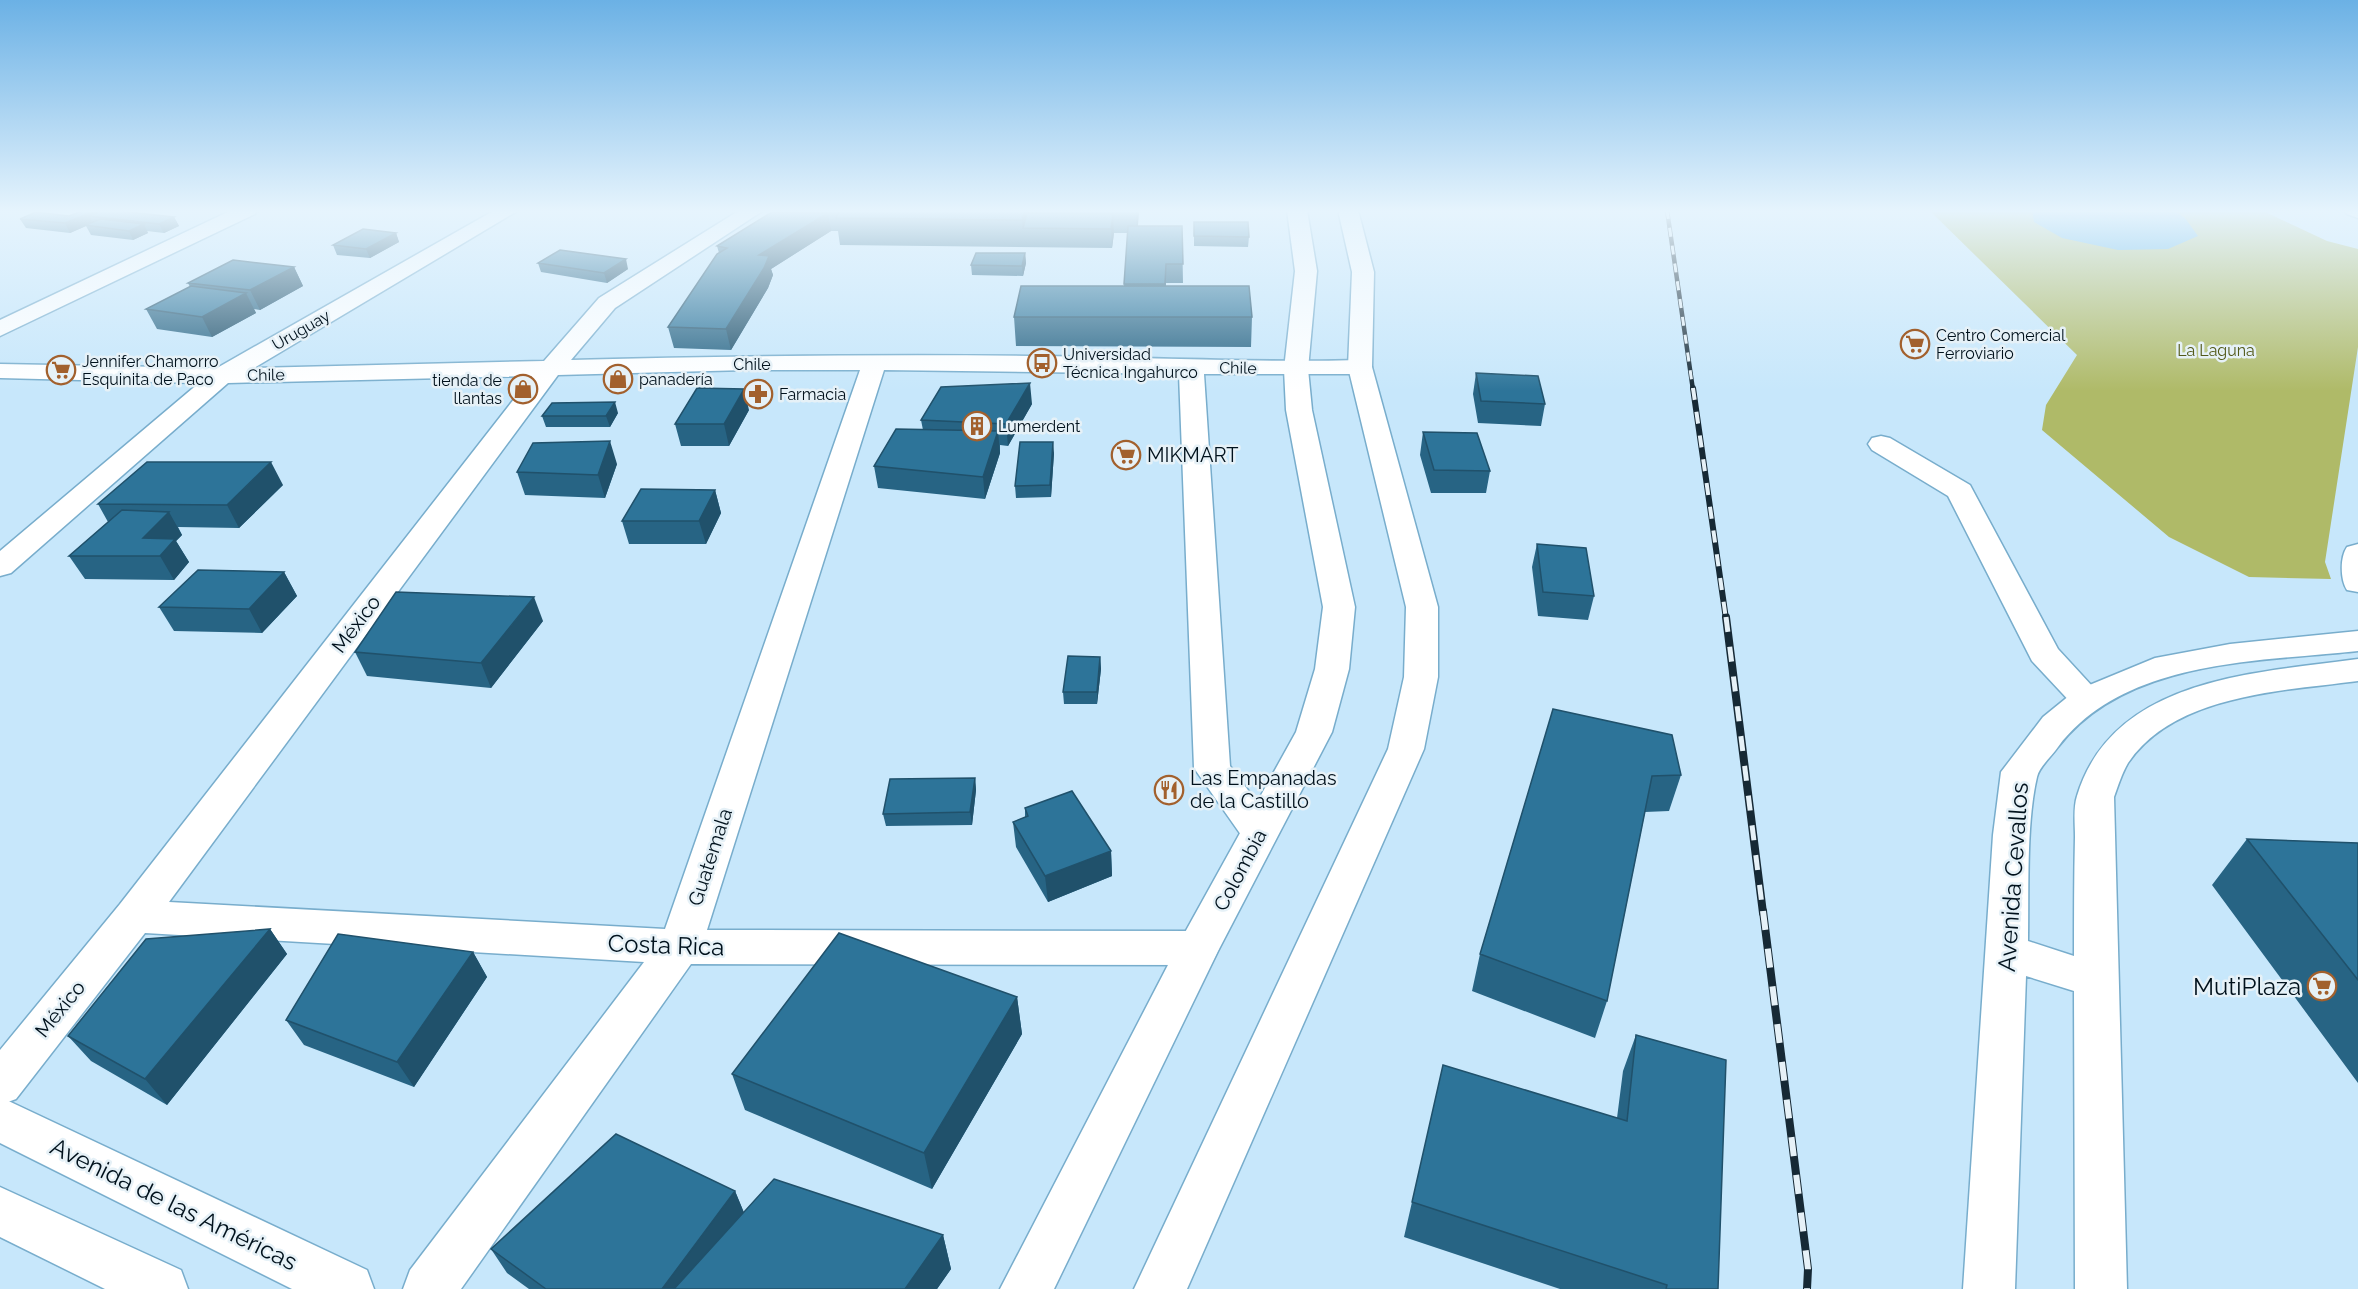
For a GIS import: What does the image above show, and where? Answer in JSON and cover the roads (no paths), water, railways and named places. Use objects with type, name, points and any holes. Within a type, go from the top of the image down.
[{"type":"street","points":[[0,330],[124,270]]},
{"type":"street","name":"Uruguay","points":[[0,567],[222,376],[405,270]]},
{"type":"street","name":"México","points":[[0,1084],[135,916],[550,369],[607,303],[659,270]]},
{"type":"street","name":"Colombia","points":[[1026,1289],[1198,948],[1314,732],[1332,669],[1339,607],[1299,410],[1296,369],[1306,270]]},
{"type":"street","points":[[1160,1289],[1406,749],[1421,677],[1422,607],[1360,367],[1363,270]]},
{"type":"street","name":"Chile","points":[[0,371],[222,376],[747,363],[1296,369],[1360,367]]},
{"type":"street","name":"Guatemala","points":[[429,1289],[680,947],[874,364]]},
{"type":"street","points":[[1191,367],[1212,768],[1260,832]]},
{"type":"street","points":[[1881,444],[1960,491],[2044,654],[2087,699]]},
{"type":"street","points":[[2358,553],[2358,582]]},
{"type":"street","name":"Avenida Cevallos","points":[[1989,1289],[2012,835],[2019,772],[2056,725],[2087,699],[2155,669],[2230,654],[2358,641]]},
{"type":"street","points":[[2101,1289],[2095,980],[2095,797],[2113,756],[2149,721],[2192,699],[2257,684],[2358,670]]},
{"type":"street","name":"Costa Rica","points":[[135,916],[680,947],[1198,948]]},
{"type":"street","points":[[2007,952],[2095,980]]},
{"type":"street","name":"Avenida de las Américas","points":[[0,1119],[348,1289]]},
{"type":"street","points":[[0,1211],[162,1289]]},
{"type":"railway","points":[[1676,270],[1693,390]]},
{"type":"railway","points":[[1693,388],[1726,619]]},
{"type":"railway","points":[[1726,617],[1763,913]]},
{"type":"railway","points":[[1763,911],[1808,1269],[1807,1289]]},
{"type":"place","name":"Centro Comercial Ferroviario","points":[[1915,344]]},
{"type":"place","name":"Universidad Técnica Ingahurco","points":[[1042,363]]},
{"type":"place","name":"Jennifer Chamorro Esquinita de Paco","points":[[61,370]]},
{"type":"place","name":"panadería","points":[[618,379]]},
{"type":"place","name":"tienda de llantas","points":[[523,389]]},
{"type":"place","name":"Farmacia","points":[[758,394]]},
{"type":"place","name":"Lumerdent","points":[[977,426]]},
{"type":"place","name":"MIKMART","points":[[1126,455]]},
{"type":"place","name":"Las Empanadas de la Castillo","points":[[1169,790]]},
{"type":"place","name":"MutiPlaza","points":[[2322,986]]},
{"type":"park label","name":"La Laguna","points":[[2216,350]]}]
